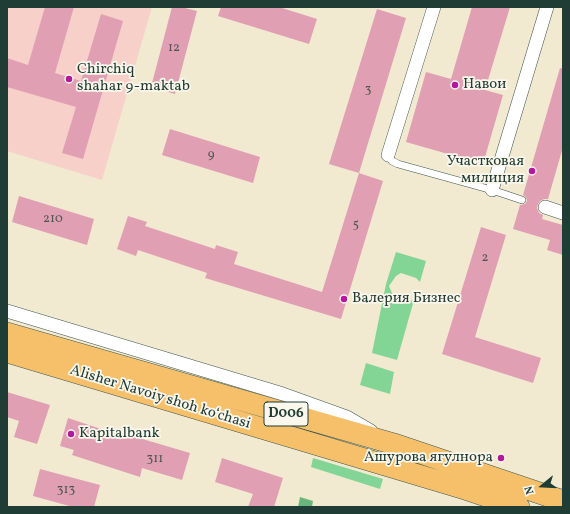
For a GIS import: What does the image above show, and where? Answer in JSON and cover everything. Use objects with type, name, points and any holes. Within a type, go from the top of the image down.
[{"type":"main road","name":"Alisher Navoiy shoh koʻchasi","points":[[7,333],[394,444],[563,501]]},
{"type":"main road","name":"Alisher Navoiy shoh koʻchasi","points":[[7,352],[465,489],[519,507]]},
{"type":"street","points":[[388,155],[434,7]]},
{"type":"street","points":[[492,190],[547,7]]},
{"type":"street","points":[[545,207],[563,213]]},
{"type":"street","name":"Alisher Navoiy shoh koʻchasi","points":[[7,311],[283,394],[346,417],[394,444]]},
{"type":"lane","points":[[388,155],[392,161],[398,164],[492,190],[522,200]]},
{"type":"shaded area","name":"Chirchiq shahar 9-maktab","points":[[7,7],[152,7],[102,180],[7,151]]},
{"type":"green space","points":[[396,252],[426,261],[420,282],[416,278],[401,273],[396,276],[389,286],[392,293],[402,302],[414,300],[397,360],[372,353],[386,284]]},
{"type":"green space","points":[[366,363],[394,372],[390,394],[360,385]]},
{"type":"green space","points":[[313,458],[383,479],[380,489],[311,467]]},
{"type":"green space","points":[[300,497],[313,501],[312,507],[298,507]]},
{"type":"building","points":[[45,7],[74,7],[55,73],[81,81],[101,14],[123,21],[83,159],[62,153],[76,107],[7,87],[7,58],[28,65]]},
{"type":"building","points":[[172,7],[181,7],[197,11],[175,94],[151,87]]},
{"type":"building","points":[[221,7],[279,7],[317,19],[309,44],[218,16]]},
{"type":"building","name":"Навои","points":[[472,7],[510,7],[485,90],[503,95],[483,164],[406,142],[426,72],[451,79]]},
{"type":"building","points":[[377,9],[406,18],[359,173],[329,164]]},
{"type":"building","points":[[560,68],[563,69],[563,147],[548,199],[540,201],[537,208],[539,213],[543,215],[542,219],[563,225],[563,255],[547,250],[550,240],[513,229],[520,205],[525,204],[527,201],[526,197],[523,195]]},
{"type":"building","points":[[170,129],[260,157],[253,183],[162,155]]},
{"type":"building","points":[[359,173],[383,181],[341,319],[205,278],[207,273],[138,250],[136,256],[117,249],[128,216],[147,222],[145,226],[215,249],[216,245],[238,252],[234,264],[322,292]]},
{"type":"building","points":[[19,196],[94,219],[87,245],[12,222]]},
{"type":"building","points":[[481,227],[506,235],[475,337],[541,358],[533,383],[442,354]]},
{"type":"building","points":[[7,392],[50,405],[37,444],[14,437],[19,421],[7,417]]},
{"type":"building","points":[[68,418],[128,438],[129,435],[190,453],[182,480],[142,468],[140,477],[72,455],[74,450],[60,446]]},
{"type":"building","points":[[222,458],[283,478],[274,507],[248,507],[253,494],[215,482]]},
{"type":"building","points":[[40,469],[100,485],[94,507],[73,507],[33,496]]},
{"type":"place","name":"Chirchiq shahar 9-maktab","points":[[69,79]]},
{"type":"place","name":"Навои","points":[[455,85]]},
{"type":"place","name":"Участковая милиция","points":[[532,171]]},
{"type":"place","name":"Валерия Бизнес","points":[[344,299]]},
{"type":"place","name":"Kapitalbank","points":[[71,434]]},
{"type":"place","name":"Ашурова ягулнора","points":[[501,458]]}]
